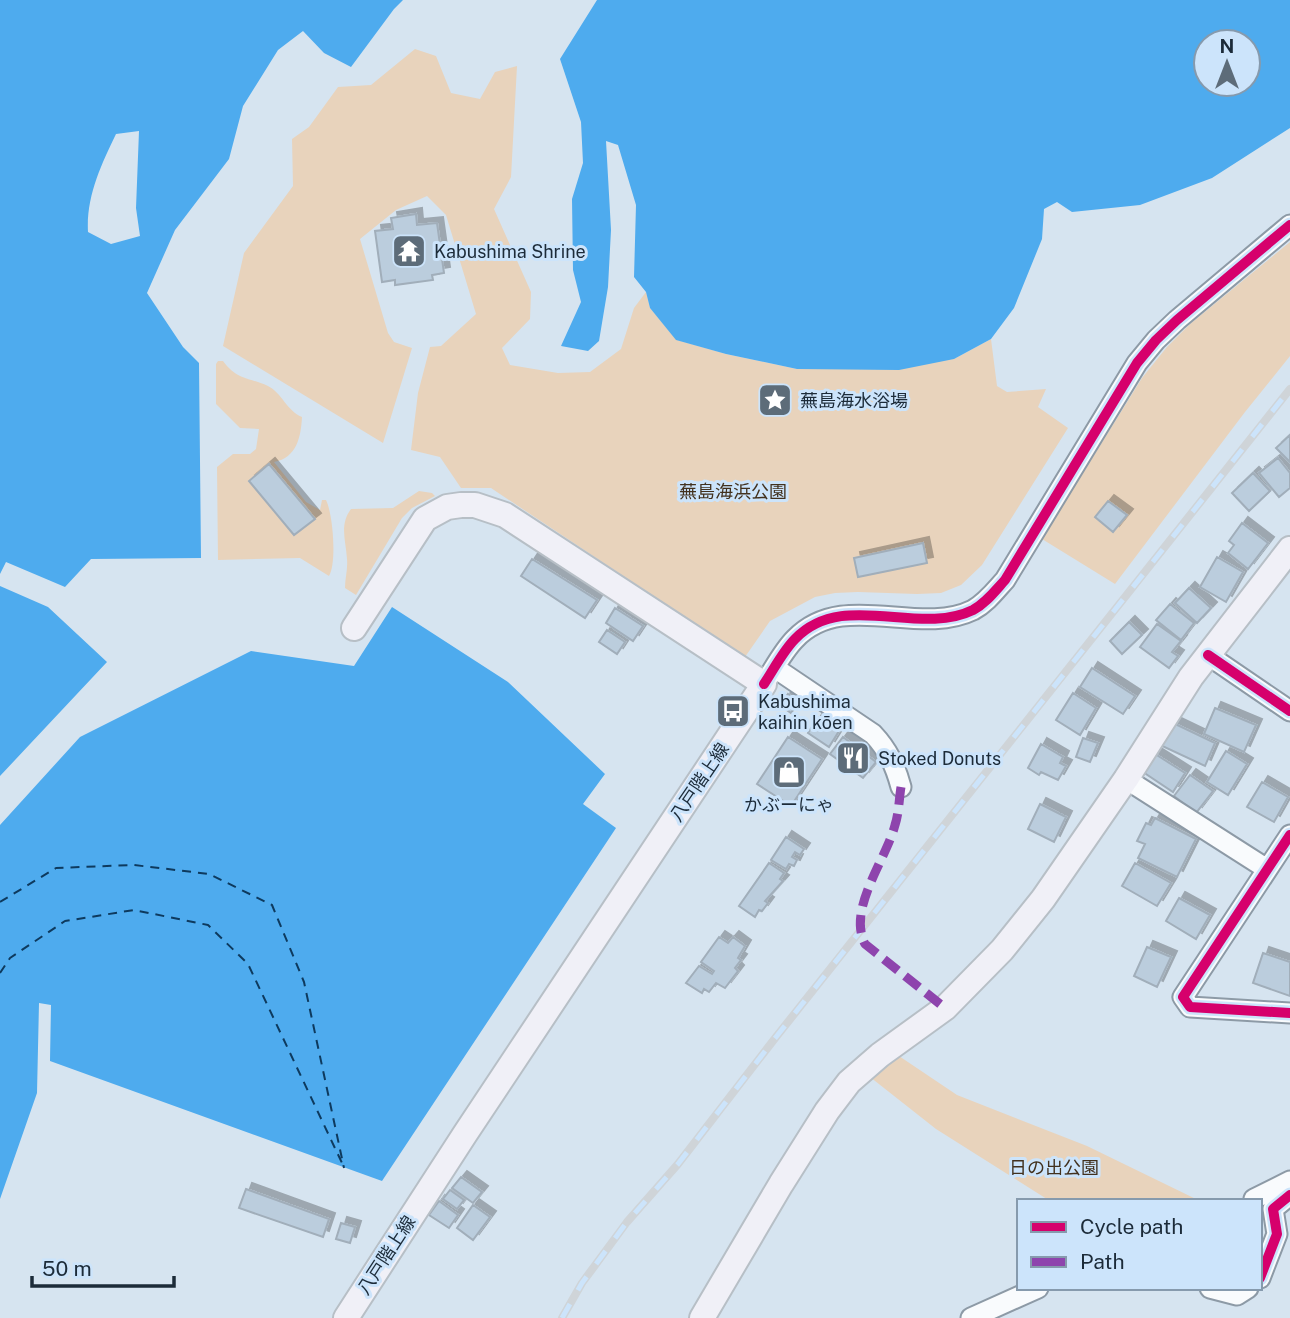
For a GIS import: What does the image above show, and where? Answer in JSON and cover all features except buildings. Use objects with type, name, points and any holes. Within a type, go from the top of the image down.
[{"type":"main road","points":[[354,628],[425,519],[447,507],[475,505],[505,515],[770,676]]},
{"type":"main road","points":[[702,1318],[780,1184],[849,1082],[880,1055],[945,1008],[1002,950],[1043,900],[1126,779],[1191,677],[1290,549]]},
{"type":"main road","name":"八戸階上線","points":[[346,1318],[465,1134],[770,676]]},
{"type":"street","points":[[901,787],[886,748],[873,734],[770,676],[795,639],[823,622],[844,616],[953,616],[973,610],[988,600],[1005,580],[1137,363],[1156,340],[1290,225]]},
{"type":"street","points":[[1208,655],[1290,711]]},
{"type":"street","points":[[1126,779],[1267,869]]},
{"type":"street","points":[[1290,835],[1184,997],[1190,1007],[1290,1013]]},
{"type":"street","points":[[1254,1199],[1288,1189]]},
{"type":"street","points":[[1262,1273],[1277,1234],[1273,1209],[1288,1189]]},
{"type":"street","points":[[971,1318],[1034,1290]]},
{"type":"street","points":[[1217,1290],[1237,1296],[1245,1290]]},
{"type":"green space","name":"蕪島海浜公園","points":[[415,49],[436,56],[451,93],[480,99],[495,72],[517,66],[511,177],[494,209],[531,292],[530,319],[502,348],[510,365],[558,373],[590,372],[621,349],[634,308],[646,292],[650,308],[677,340],[726,354],[797,369],[954,359],[991,339],[997,386],[1007,392],[1046,389],[1038,407],[1068,428],[982,565],[961,585],[941,593],[858,592],[815,597],[770,621],[745,657],[491,488],[461,488],[440,457],[411,450],[418,393],[430,347],[441,346],[476,314],[446,215],[427,196],[396,210],[360,239],[388,333],[394,342],[412,348],[383,443],[223,346],[244,253],[293,186],[292,139],[309,127],[338,87],[371,85]]},
{"type":"green space","points":[[1290,242],[1290,356],[1115,584],[1042,539],[1142,378],[1167,347],[1190,324]]},
{"type":"green space","points":[[218,361],[223,361],[239,375],[273,389],[292,411],[302,417],[299,439],[293,451],[282,460],[274,462],[306,502],[320,510],[322,500],[326,500],[333,538],[333,561],[329,576],[300,558],[218,560],[217,467],[233,454],[250,454],[256,449],[259,429],[240,428],[216,404]]},
{"type":"green space","points":[[419,491],[435,496],[412,508],[402,518],[356,595],[345,588],[347,563],[344,527],[351,509],[393,508]]},
{"type":"green space","name":"日の出公園","points":[[896,1054],[957,1095],[1087,1146],[1196,1199],[1047,1199],[936,1129],[870,1077]]},
{"type":"water","points":[[0,0],[403,0],[351,67],[324,53],[303,31],[278,50],[243,106],[229,159],[175,230],[147,293],[183,347],[199,363],[201,558],[91,559],[65,587],[6,562],[0,574]],"holes":[[[139,131],[136,208],[140,236],[111,244],[88,232],[92,194],[116,134]]]},
{"type":"water","points":[[597,0],[1290,0],[1290,128],[1212,178],[1140,205],[1072,212],[1057,202],[1044,209],[1042,239],[1014,308],[991,339],[954,359],[899,370],[797,369],[676,340],[650,308],[646,292],[634,277],[636,205],[618,145],[606,141],[611,230],[608,287],[599,341],[588,351],[561,346],[581,302],[573,270],[572,199],[583,163],[581,122],[560,59]]},
{"type":"water","points":[[0,586],[48,607],[107,662],[0,776]]},
{"type":"water","points":[[392,607],[508,682],[605,774],[583,804],[616,828],[382,1181],[50,1061],[51,1005],[39,1003],[37,1093],[0,1199],[0,825],[80,737],[251,651],[354,666]]},
{"type":"ferry route","points":[[0,902],[56,868],[134,865],[209,874],[272,905],[304,982],[344,1168]]},
{"type":"ferry route","points":[[0,973],[10,958],[65,921],[134,910],[208,925],[248,964],[342,1163]]},
{"type":"railway","points":[[562,1318],[582,1283],[627,1222],[678,1164],[1290,389]]},
{"type":"marked path","points":[[901,787],[895,825],[864,900],[861,930],[865,944],[945,1008]]},
{"type":"cycle path","points":[[764,684],[795,639],[814,625],[835,617],[952,617],[973,610],[986,600],[1005,580],[1137,363],[1177,320],[1290,225]]},
{"type":"cycle path","points":[[1208,655],[1290,711]]},
{"type":"cycle path","points":[[1290,835],[1183,997],[1190,1007],[1290,1013]]},
{"type":"cycle path","points":[[1262,1273],[1277,1234],[1273,1209],[1290,1195]]},
{"type":"place","name":"Kabushima Shrine","points":[[409,251]]},
{"type":"place","name":"蕪島海水浴場","points":[[775,400]]},
{"type":"place","name":"Kabushima kaihin kōen","points":[[733,711]]},
{"type":"place","name":"Stoked Donuts","points":[[853,758]]},
{"type":"place","name":"かぶーにゃ","points":[[789,772]]}]
